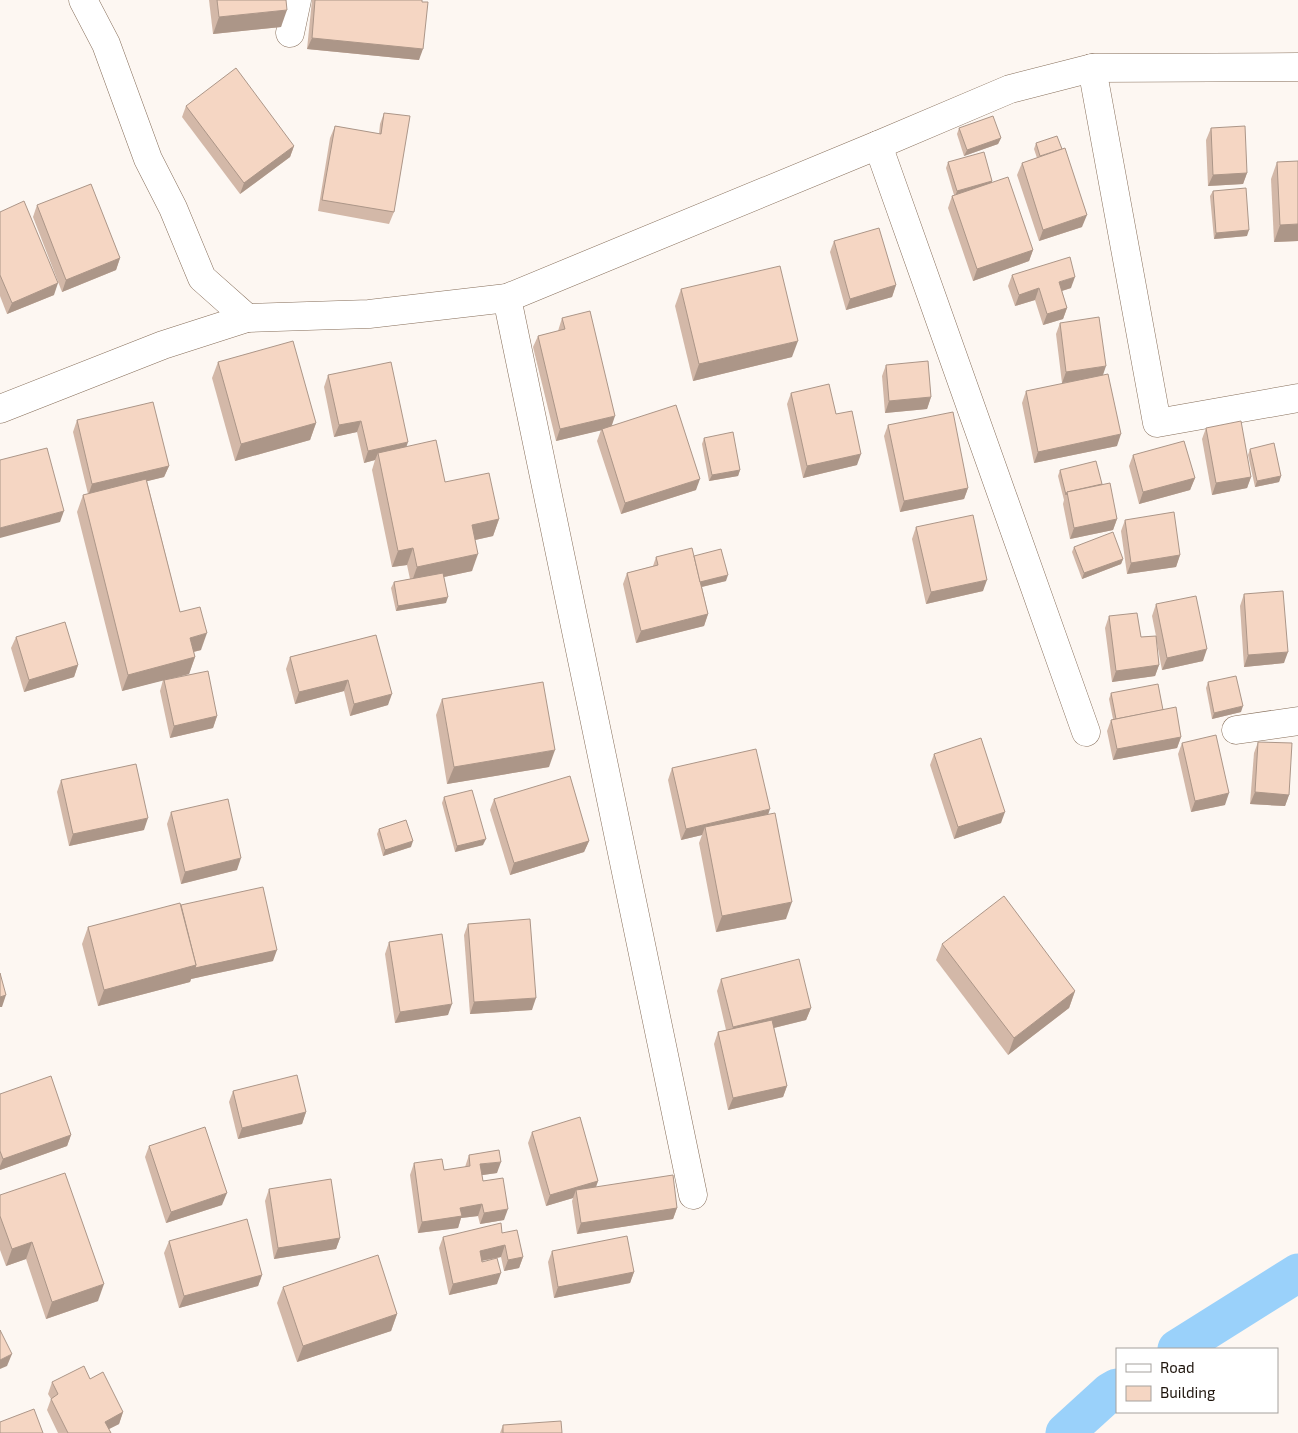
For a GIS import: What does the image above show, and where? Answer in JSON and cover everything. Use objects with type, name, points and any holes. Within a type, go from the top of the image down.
[{"type":"street","points":[[83,0],[106,44],[148,159],[173,208],[202,278],[247,318]]},
{"type":"street","points":[[290,33],[296,0]]},
{"type":"street","points":[[0,409],[163,345],[247,318],[369,314],[507,298],[878,145],[1010,88],[1092,68],[1298,67]]},
{"type":"street","points":[[1092,68],[1157,423],[1298,398]]},
{"type":"street","points":[[878,145],[1086,732]]},
{"type":"street","points":[[507,298],[693,1195]]},
{"type":"street","points":[[1236,730],[1298,721]]},
{"type":"building","points":[[217,0],[286,0],[287,10],[219,17]]},
{"type":"building","points":[[315,0],[422,0],[422,2],[428,2],[423,49],[312,38]]},
{"type":"building","points":[[236,68],[294,146],[244,183],[186,106]]},
{"type":"building","points":[[384,113],[410,116],[394,212],[322,200],[335,126],[381,134]]},
{"type":"building","points":[[993,116],[1001,138],[967,150],[959,128]]},
{"type":"building","points":[[1245,126],[1247,173],[1213,175],[1211,128]]},
{"type":"building","points":[[1057,136],[1062,149],[1040,156],[1036,143]]},
{"type":"building","points":[[1065,148],[1087,215],[1043,230],[1022,163]]},
{"type":"building","points":[[984,152],[992,181],[957,191],[948,162]]},
{"type":"building","points":[[1298,161],[1298,224],[1280,225],[1277,162]]},
{"type":"building","points":[[1008,177],[1033,250],[977,269],[952,196]]},
{"type":"building","points":[[91,184],[120,258],[66,280],[37,205]]},
{"type":"building","points":[[1246,188],[1249,230],[1216,233],[1213,191]]},
{"type":"building","points":[[24,201],[58,283],[12,303],[0,275],[0,212]]},
{"type":"building","points":[[879,228],[896,285],[850,299],[834,241]]},
{"type":"building","points":[[1070,257],[1075,277],[1059,282],[1067,308],[1047,314],[1039,288],[1019,295],[1012,275]]},
{"type":"building","points":[[780,266],[798,341],[699,364],[681,289]]},
{"type":"building","points":[[590,311],[615,416],[560,429],[538,336],[565,329],[562,318]]},
{"type":"building","points":[[1099,317],[1106,366],[1066,372],[1060,323]]},
{"type":"building","points":[[293,341],[316,423],[241,444],[218,362]]},
{"type":"building","points":[[928,361],[931,397],[889,401],[886,365]]},
{"type":"building","points":[[391,362],[408,442],[368,451],[361,421],[339,425],[328,375]]},
{"type":"building","points":[[1108,374],[1121,434],[1038,452],[1026,391]]},
{"type":"building","points":[[829,384],[836,414],[852,411],[861,454],[807,466],[791,393]]},
{"type":"building","points":[[153,402],[169,466],[92,484],[77,420]]},
{"type":"building","points":[[676,405],[700,479],[625,503],[602,429]]},
{"type":"building","points":[[953,412],[968,488],[904,501],[888,425]]},
{"type":"building","points":[[1241,421],[1251,477],[1216,483],[1206,428]]},
{"type":"building","points":[[733,432],[740,470],[712,475],[704,438]]},
{"type":"building","points":[[436,440],[445,482],[489,473],[499,519],[472,525],[478,554],[417,567],[413,548],[398,551],[378,453]]},
{"type":"building","points":[[1184,441],[1195,478],[1143,492],[1133,455]]},
{"type":"building","points":[[1274,443],[1281,476],[1257,481],[1250,449]]},
{"type":"building","points":[[47,448],[64,511],[0,528],[0,460]]},
{"type":"building","points":[[1096,461],[1102,484],[1067,492],[1066,495],[1060,470]]},
{"type":"building","points":[[146,479],[180,612],[200,607],[207,633],[190,638],[195,657],[128,675],[83,495]]},
{"type":"building","points":[[1110,483],[1117,519],[1074,528],[1067,492]]},
{"type":"building","points":[[1174,512],[1180,555],[1131,563],[1125,520]]},
{"type":"building","points":[[973,515],[987,580],[931,592],[916,527]]},
{"type":"building","points":[[1113,532],[1123,559],[1084,573],[1074,547]]},
{"type":"building","points":[[692,548],[708,614],[641,631],[627,573],[658,565],[656,557]]},
{"type":"building","points":[[721,549],[728,575],[700,582],[694,556]]},
{"type":"building","points":[[443,573],[448,597],[398,606],[394,582]]},
{"type":"building","points":[[1283,591],[1288,652],[1248,655],[1244,594]]},
{"type":"building","points":[[1196,596],[1207,649],[1167,658],[1156,604]]},
{"type":"building","points":[[1137,613],[1141,637],[1156,636],[1159,665],[1116,671],[1109,616]]},
{"type":"building","points":[[65,622],[78,665],[29,680],[16,637]]},
{"type":"building","points":[[376,635],[392,694],[354,704],[348,680],[299,692],[290,657]]},
{"type":"building","points":[[208,671],[217,716],[174,726],[164,680]]},
{"type":"building","points":[[1236,676],[1243,706],[1214,713],[1208,682]]},
{"type":"building","points":[[543,682],[555,750],[454,767],[442,699]]},
{"type":"building","points":[[1158,684],[1163,710],[1116,719],[1111,693]]},
{"type":"building","points":[[1176,707],[1181,737],[1117,749],[1111,720]]},
{"type":"building","points":[[1216,735],[1229,793],[1195,801],[1182,743]]},
{"type":"building","points":[[981,738],[1005,812],[958,827],[934,754]]},
{"type":"building","points":[[1258,742],[1292,743],[1289,795],[1255,792]]},
{"type":"building","points":[[756,749],[770,809],[686,829],[672,768]]},
{"type":"building","points":[[136,764],[148,818],[73,834],[61,780]]},
{"type":"building","points":[[570,776],[589,841],[514,863],[494,799]]},
{"type":"building","points":[[472,790],[486,839],[457,846],[444,797]]},
{"type":"building","points":[[228,799],[241,858],[185,872],[171,812]]},
{"type":"building","points":[[775,813],[792,902],[722,916],[705,827]]},
{"type":"building","points":[[406,820],[413,841],[385,850],[379,829]]},
{"type":"building","points":[[263,887],[277,950],[195,968],[196,965],[181,905]]},
{"type":"building","points":[[1004,896],[1075,991],[1014,1038],[942,944]]},
{"type":"building","points":[[180,903],[196,965],[104,990],[88,927]]},
{"type":"building","points":[[530,919],[536,998],[474,1002],[468,924]]},
{"type":"building","points":[[442,934],[452,1004],[400,1012],[389,942]]},
{"type":"building","points":[[799,959],[811,1008],[733,1027],[721,979]]},
{"type":"building","points":[[0,973],[6,995],[0,997]]},
{"type":"building","points":[[772,1020],[787,1086],[733,1098],[718,1032]]},
{"type":"building","points":[[297,1075],[306,1112],[242,1128],[233,1091]]},
{"type":"building","points":[[51,1076],[71,1135],[3,1159],[0,1151],[0,1094]]},
{"type":"building","points":[[580,1117],[598,1181],[550,1195],[532,1132]]},
{"type":"building","points":[[205,1127],[227,1193],[171,1212],[149,1146]]},
{"type":"building","points":[[499,1150],[501,1162],[480,1164],[483,1181],[503,1178],[508,1209],[484,1213],[482,1204],[460,1208],[462,1216],[422,1222],[414,1163],[442,1159],[444,1170],[470,1166],[469,1155]]},
{"type":"building","points":[[65,1173],[104,1284],[52,1302],[32,1242],[12,1249],[0,1216],[0,1195]]},
{"type":"building","points":[[673,1175],[677,1208],[581,1223],[576,1190]]},
{"type":"building","points":[[331,1179],[340,1238],[278,1248],[269,1189]]},
{"type":"building","points":[[247,1219],[262,1275],[184,1296],[169,1241]]},
{"type":"building","points":[[501,1223],[502,1233],[517,1230],[523,1257],[508,1260],[505,1245],[480,1251],[482,1262],[497,1258],[501,1273],[453,1284],[443,1237]]},
{"type":"building","points":[[627,1236],[634,1272],[558,1287],[552,1251]]},
{"type":"building","points":[[378,1255],[397,1314],[303,1346],[283,1287]]},
{"type":"building","points":[[0,1330],[12,1354],[0,1360]]},
{"type":"building","points":[[84,1366],[90,1379],[103,1372],[123,1412],[105,1422],[111,1433],[68,1433],[51,1399],[58,1394],[52,1382]]},
{"type":"building","points":[[34,1409],[43,1433],[0,1433],[0,1422]]},
{"type":"building","points":[[561,1421],[562,1433],[503,1433],[503,1425]]},
{"type":"waterway","points":[[1179,1348],[1298,1273]]},
{"type":"waterway","points":[[1065,1433],[1116,1389]]}]
